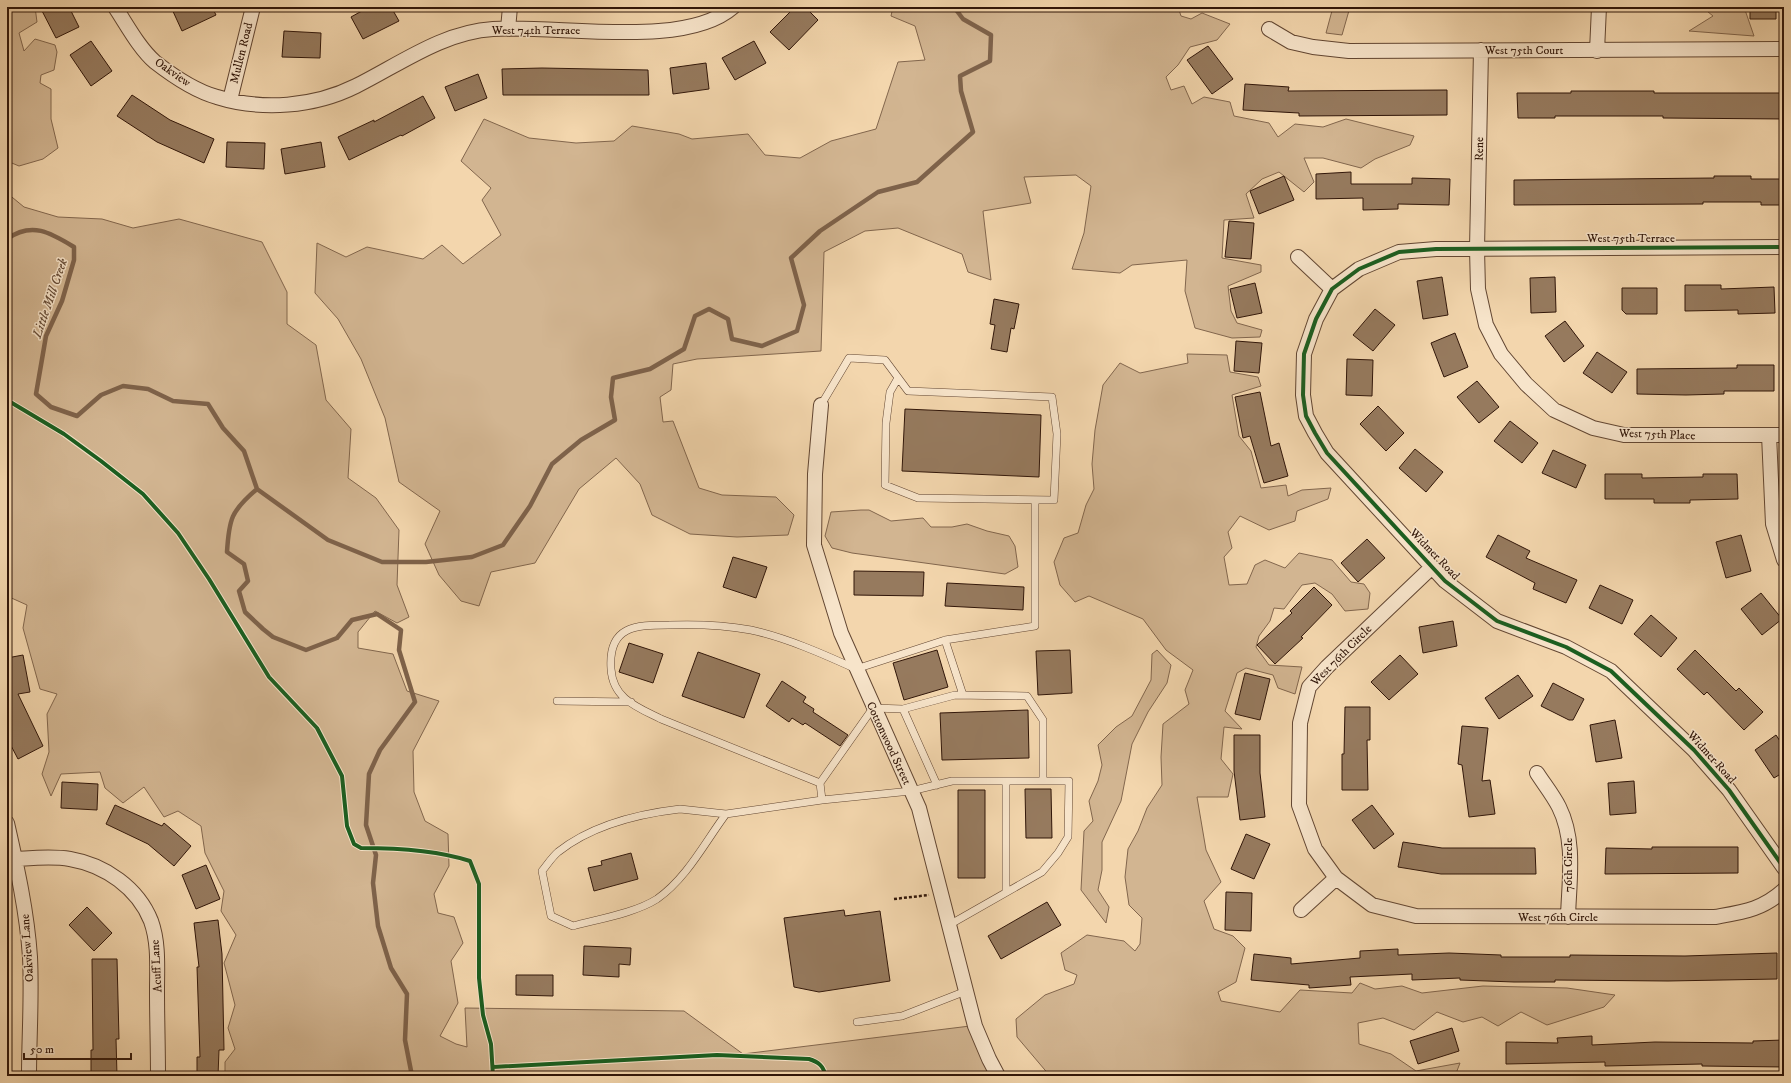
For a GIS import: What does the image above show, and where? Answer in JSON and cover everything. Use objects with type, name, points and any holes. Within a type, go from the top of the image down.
[{"type":"street","name":"Oakview","points":[[115,7],[133,35],[154,61],[189,85],[217,97],[230,100]]},
{"type":"street","name":"Mullen Road","points":[[230,100],[253,7]]},
{"type":"street","points":[[508,29],[510,7]]},
{"type":"street","name":"West 74th Terrace","points":[[230,100],[260,105],[292,105],[322,99],[355,87],[440,42],[463,35],[493,29],[662,32],[698,26],[728,12],[733,7]]},
{"type":"street","points":[[1598,51],[1599,7]]},
{"type":"street","name":"West 75th Court","points":[[1269,29],[1291,42],[1320,48],[1349,51],[1784,50]]},
{"type":"street","name":"Rene","points":[[1477,249],[1482,50]]},
{"type":"street","name":"West 75th Terrace","points":[[1477,249],[1784,247]]},
{"type":"street","name":"Widmer Road","points":[[1477,249],[1399,252],[1359,269],[1332,289],[1316,319],[1304,354],[1303,395],[1306,416],[1327,453],[1445,581],[1497,621],[1566,647],[1611,671],[1694,750],[1709,767],[1729,790],[1784,868]]},
{"type":"street","name":"West 75th Place","points":[[1477,249],[1478,289],[1486,325],[1500,354],[1526,384],[1554,410],[1593,428],[1624,435],[1784,435]]},
{"type":"street","points":[[1298,257],[1332,289]]},
{"type":"street","name":"Cottonwood Street","points":[[821,405],[815,474],[814,545],[841,633],[873,708],[919,808],[975,1026],[998,1076]]},
{"type":"street","points":[[1769,435],[1773,524],[1784,560]]},
{"type":"street","name":"West 76th Circle","points":[[1432,567],[1327,667],[1309,687],[1300,723],[1299,805],[1315,849],[1336,878],[1372,905],[1416,916],[1715,917],[1751,911],[1777,896],[1784,890]]},
{"type":"street","name":"76th Circle","points":[[1537,773],[1559,806],[1567,826],[1570,844],[1568,917]]},
{"type":"street","name":"Oakview Lane","points":[[7,823],[16,859],[27,926],[30,958],[29,1076]]},
{"type":"street","name":"Acuff Lane","points":[[16,859],[70,859],[94,865],[123,884],[142,903],[152,922],[156,945],[158,1076]]},
{"type":"street","points":[[1301,910],[1336,878]]},
{"type":"lane","points":[[821,405],[849,358],[885,360],[908,391],[1052,398],[1057,434],[1054,500],[918,498],[885,485],[886,423],[890,392],[898,378]]},
{"type":"lane","points":[[820,783],[661,718],[621,696],[612,682],[610,662],[614,643],[623,631],[641,625],[698,624],[751,630],[825,654],[856,669],[945,640],[1035,626],[1035,500]]},
{"type":"lane","points":[[945,640],[963,695]]},
{"type":"lane","points":[[822,800],[820,783],[873,708],[903,709],[955,695],[1027,696],[1043,720],[1043,781]]},
{"type":"lane","points":[[557,701],[631,702]]},
{"type":"lane","points":[[903,709],[937,785]]},
{"type":"lane","points":[[726,814],[677,883],[656,899],[636,908],[573,926],[551,916],[542,871],[557,852],[596,830],[642,814],[680,809],[726,814],[822,800],[911,791],[952,781],[1069,781],[1068,837],[1042,872],[949,925]]},
{"type":"lane","points":[[1006,781],[1006,892]]},
{"type":"lane","points":[[857,1022],[902,1016],[966,991]]},
{"type":"path","points":[[894,899],[941,892]]},
{"type":"shaded area","points":[[13,7],[35,7],[37,22],[19,33],[24,51],[35,39],[55,45],[57,52],[54,70],[41,75],[40,83],[51,89],[51,119],[58,148],[43,159],[19,166],[7,161],[7,24],[9,24]]},
{"type":"shaded area","points":[[893,7],[1178,7],[1181,16],[1191,19],[1202,13],[1230,24],[1217,40],[1190,47],[1178,65],[1166,77],[1171,90],[1184,86],[1192,104],[1204,97],[1230,102],[1234,116],[1269,123],[1278,137],[1295,124],[1323,127],[1346,119],[1414,136],[1410,145],[1375,159],[1361,168],[1323,158],[1304,158],[1314,182],[1304,192],[1279,172],[1262,179],[1246,194],[1254,218],[1224,220],[1222,258],[1261,265],[1261,272],[1228,286],[1231,311],[1237,323],[1262,330],[1260,337],[1232,338],[1195,328],[1185,291],[1187,260],[1132,265],[1120,273],[1072,269],[1084,233],[1091,186],[1076,175],[1024,177],[1031,203],[983,211],[991,280],[968,272],[962,254],[898,228],[865,231],[824,252],[821,351],[697,359],[673,364],[671,390],[660,397],[663,422],[673,421],[699,488],[722,495],[776,497],[794,515],[788,535],[737,537],[690,534],[652,515],[640,484],[616,458],[579,489],[535,563],[491,572],[479,606],[461,601],[439,575],[425,544],[440,511],[399,482],[385,418],[361,359],[338,319],[315,293],[317,243],[346,257],[367,247],[423,259],[442,245],[463,264],[501,235],[482,200],[491,188],[461,161],[484,119],[529,138],[576,143],[614,141],[632,126],[679,134],[692,139],[748,134],[765,155],[800,158],[831,141],[876,129],[898,62],[925,60],[915,26],[891,16]]},
{"type":"shaded area","points":[[1333,7],[1350,7],[1342,35],[1326,33]]},
{"type":"shaded area","points":[[1702,7],[1744,7],[1754,36],[1689,31],[1713,16]]},
{"type":"shaded area","points":[[7,193],[24,207],[58,217],[102,219],[133,228],[179,219],[262,242],[287,292],[287,324],[316,345],[326,400],[351,429],[348,478],[376,498],[399,530],[397,585],[409,617],[397,623],[375,611],[358,632],[358,648],[393,654],[407,691],[439,701],[413,751],[414,792],[425,821],[448,834],[449,866],[434,894],[438,913],[454,917],[463,943],[451,961],[458,1003],[440,1036],[456,1044],[467,1047],[465,1008],[684,1011],[743,1054],[970,1026],[993,1076],[225,1076],[225,1062],[235,1049],[228,1028],[235,1005],[224,963],[236,935],[221,911],[224,891],[205,853],[201,826],[178,811],[164,817],[144,787],[123,803],[105,788],[100,772],[61,774],[51,796],[42,774],[49,752],[47,714],[57,694],[40,689],[23,628],[27,605],[7,596]]},
{"type":"shaded area","points":[[1187,354],[1227,355],[1230,372],[1258,377],[1261,386],[1232,395],[1239,436],[1251,451],[1261,488],[1286,485],[1288,496],[1302,490],[1331,488],[1328,499],[1297,511],[1295,521],[1269,530],[1240,516],[1228,532],[1232,548],[1224,557],[1229,585],[1247,584],[1255,565],[1265,560],[1285,568],[1299,553],[1332,560],[1351,582],[1364,584],[1370,593],[1368,609],[1345,611],[1332,594],[1315,583],[1302,585],[1284,609],[1274,608],[1270,621],[1259,636],[1256,647],[1269,665],[1302,667],[1295,694],[1278,688],[1273,675],[1246,668],[1237,673],[1225,711],[1242,729],[1224,727],[1221,759],[1233,774],[1228,797],[1197,797],[1206,850],[1221,882],[1204,901],[1214,929],[1233,936],[1245,948],[1236,982],[1218,992],[1221,1001],[1280,1012],[1300,990],[1352,993],[1360,983],[1375,989],[1402,986],[1422,993],[1483,986],[1567,988],[1615,995],[1604,1007],[1547,1025],[1521,1012],[1498,1026],[1482,1017],[1463,1022],[1437,1012],[1414,1030],[1383,1018],[1358,1023],[1359,1044],[1391,1054],[1416,1071],[1460,1063],[1455,1076],[1050,1076],[1017,1037],[1016,1019],[1045,995],[1074,984],[1077,975],[1065,970],[1061,953],[1087,935],[1124,941],[1135,951],[1140,944],[1142,918],[1129,905],[1125,877],[1128,849],[1138,831],[1147,808],[1162,785],[1161,757],[1163,724],[1189,704],[1185,690],[1193,670],[1166,650],[1143,619],[1089,596],[1075,602],[1060,585],[1054,562],[1064,538],[1078,533],[1086,505],[1094,489],[1092,464],[1095,430],[1103,385],[1120,363],[1140,373],[1188,363]]},
{"type":"shaded area","points":[[869,510],[891,521],[923,518],[931,527],[952,527],[967,524],[987,531],[1009,536],[1015,546],[1018,567],[1005,574],[852,553],[832,548],[825,536],[831,512]]},
{"type":"shaded area","points":[[1157,650],[1171,665],[1167,683],[1148,712],[1132,744],[1121,801],[1102,842],[1102,870],[1098,890],[1109,907],[1106,923],[1081,890],[1084,831],[1093,821],[1089,801],[1098,781],[1102,765],[1098,745],[1116,727],[1132,716],[1151,680],[1152,654]]},
{"type":"building","points":[[40,7],[69,7],[79,27],[56,38]]},
{"type":"building","points":[[171,7],[212,7],[216,15],[182,31]]},
{"type":"building","points":[[369,7],[391,7],[399,21],[363,39],[351,17]]},
{"type":"building","points":[[795,7],[805,7],[818,20],[789,50],[770,32]]},
{"type":"building","points":[[1750,7],[1776,7],[1776,19],[1750,19]]},
{"type":"building","points":[[284,31],[321,33],[320,58],[282,57]]},
{"type":"building","points":[[91,41],[112,71],[91,86],[70,55]]},
{"type":"building","points":[[754,41],[766,63],[735,80],[722,58]]},
{"type":"building","points":[[1208,46],[1233,79],[1212,94],[1187,60]]},
{"type":"building","points":[[706,63],[709,89],[673,94],[670,68]]},
{"type":"building","points":[[542,68],[648,70],[649,95],[503,95],[502,69]]},
{"type":"building","points":[[478,74],[487,98],[455,111],[445,87]]},
{"type":"building","points":[[1245,84],[1289,87],[1288,91],[1447,90],[1447,115],[1299,116],[1299,113],[1243,110]]},
{"type":"building","points":[[1571,91],[1654,91],[1654,93],[1784,93],[1784,119],[1663,118],[1663,116],[1555,116],[1555,118],[1518,118],[1517,93],[1571,93]]},
{"type":"building","points":[[132,95],[170,120],[214,139],[204,163],[157,142],[117,116]]},
{"type":"building","points":[[423,96],[435,118],[402,136],[401,135],[349,160],[338,137],[374,120],[374,122]]},
{"type":"building","points":[[227,142],[265,143],[264,169],[226,167]]},
{"type":"building","points":[[321,142],[325,167],[285,174],[281,149]]},
{"type":"building","points":[[1351,172],[1351,184],[1412,184],[1412,178],[1450,179],[1449,205],[1398,204],[1398,209],[1363,210],[1363,198],[1316,199],[1316,174]]},
{"type":"building","points":[[1284,176],[1294,200],[1259,214],[1250,191]]},
{"type":"building","points":[[1714,176],[1751,176],[1751,179],[1784,179],[1784,205],[1761,205],[1761,202],[1703,202],[1703,204],[1514,205],[1514,180],[1714,178]]},
{"type":"building","points":[[1229,221],[1254,223],[1251,259],[1225,257]]},
{"type":"building","points":[[1442,277],[1448,315],[1423,319],[1417,281]]},
{"type":"building","points":[[1555,277],[1556,312],[1531,313],[1530,278]]},
{"type":"building","points":[[1255,283],[1262,313],[1237,318],[1230,289]]},
{"type":"building","points":[[1685,285],[1721,285],[1721,289],[1774,287],[1775,313],[1738,314],[1738,310],[1685,311]]},
{"type":"building","points":[[1622,288],[1657,288],[1657,314],[1626,314],[1622,310]]},
{"type":"building","points":[[994,299],[1019,304],[1014,329],[1011,328],[1007,352],[991,349],[995,325],[990,324]]},
{"type":"building","points":[[1375,309],[1395,325],[1373,351],[1353,335]]},
{"type":"building","points":[[1565,321],[1584,346],[1564,362],[1545,336]]},
{"type":"building","points":[[1455,333],[1468,367],[1444,377],[1431,343]]},
{"type":"building","points":[[1236,341],[1262,343],[1259,373],[1234,371]]},
{"type":"building","points":[[1597,352],[1627,372],[1612,393],[1583,373]]},
{"type":"building","points":[[1347,359],[1373,360],[1372,396],[1346,395]]},
{"type":"building","points":[[1737,365],[1774,365],[1774,391],[1724,391],[1724,394],[1686,395],[1637,394],[1637,369],[1737,368]]},
{"type":"building","points":[[1477,381],[1499,407],[1479,423],[1457,397]]},
{"type":"building","points":[[1260,392],[1271,446],[1279,443],[1288,476],[1264,483],[1250,436],[1243,438],[1235,397]]},
{"type":"building","points":[[1378,406],[1404,433],[1386,451],[1360,424]]},
{"type":"building","points":[[905,409],[1041,415],[1039,477],[902,471]]},
{"type":"building","points":[[1510,421],[1538,443],[1522,463],[1494,441]]},
{"type":"building","points":[[1415,449],[1443,472],[1426,492],[1399,468]]},
{"type":"building","points":[[1553,450],[1586,465],[1576,488],[1542,473]]},
{"type":"building","points":[[1605,474],[1642,474],[1642,478],[1703,477],[1703,474],[1737,474],[1738,499],[1690,500],[1690,503],[1654,503],[1654,499],[1605,499]]},
{"type":"building","points":[[1498,535],[1530,551],[1526,558],[1577,580],[1566,603],[1533,589],[1535,583],[1486,557]]},
{"type":"building","points":[[1741,535],[1751,571],[1726,578],[1716,542]]},
{"type":"building","points":[[1367,539],[1385,558],[1358,582],[1341,563]]},
{"type":"building","points":[[733,557],[767,567],[756,598],[723,587]]},
{"type":"building","points":[[854,571],[924,572],[923,596],[854,595]]},
{"type":"building","points":[[947,583],[1024,587],[1023,610],[945,606]]},
{"type":"building","points":[[1600,585],[1633,600],[1622,624],[1589,608]]},
{"type":"building","points":[[1314,587],[1332,605],[1301,637],[1303,638],[1275,664],[1257,645],[1292,613],[1290,611]]},
{"type":"building","points":[[1761,593],[1782,619],[1762,635],[1741,609]]},
{"type":"building","points":[[1651,615],[1677,638],[1661,657],[1634,634]]},
{"type":"building","points":[[1453,621],[1457,646],[1423,653],[1419,627]]},
{"type":"building","points":[[629,643],[663,654],[653,683],[619,672]]},
{"type":"building","points":[[937,650],[948,687],[904,700],[893,663]]},
{"type":"building","points":[[1070,650],[1072,693],[1038,695],[1036,651]]},
{"type":"building","points":[[1695,650],[1736,691],[1739,688],[1763,712],[1744,730],[1707,692],[1704,695],[1677,669]]},
{"type":"building","points":[[698,652],[760,674],[744,718],[682,696]]},
{"type":"building","points":[[23,655],[30,692],[18,694],[43,746],[18,759],[7,738],[7,658]]},
{"type":"building","points":[[1400,655],[1418,674],[1389,700],[1371,682]]},
{"type":"building","points":[[1245,673],[1270,679],[1260,720],[1235,714]]},
{"type":"building","points":[[1518,675],[1533,696],[1499,719],[1485,698]]},
{"type":"building","points":[[782,681],[806,697],[803,702],[814,709],[813,712],[848,735],[840,746],[805,723],[803,725],[792,718],[789,722],[766,706]]},
{"type":"building","points":[[1553,683],[1584,699],[1573,720],[1569,720],[1541,706]]},
{"type":"building","points":[[1345,707],[1370,707],[1370,740],[1367,740],[1368,790],[1342,790],[1342,754],[1344,754]]},
{"type":"building","points":[[1028,710],[1029,758],[942,760],[940,713]]},
{"type":"building","points":[[1615,720],[1622,758],[1596,762],[1590,725]]},
{"type":"building","points":[[1462,726],[1488,728],[1482,781],[1490,780],[1495,814],[1469,817],[1462,765],[1458,764]]},
{"type":"building","points":[[1234,735],[1260,735],[1260,773],[1265,817],[1240,820],[1234,771]]},
{"type":"building","points":[[1776,735],[1784,747],[1784,772],[1774,778],[1755,750]]},
{"type":"building","points":[[1634,781],[1636,813],[1610,815],[1608,783]]},
{"type":"building","points":[[62,782],[98,784],[97,810],[61,808]]},
{"type":"building","points":[[1025,789],[1051,789],[1052,838],[1026,838]]},
{"type":"building","points":[[958,790],[985,790],[985,878],[958,878]]},
{"type":"building","points":[[115,805],[162,826],[164,823],[191,846],[174,866],[148,844],[106,824]]},
{"type":"building","points":[[1372,805],[1394,834],[1374,849],[1352,820]]},
{"type":"building","points":[[1246,834],[1270,844],[1254,879],[1231,869]]},
{"type":"building","points":[[1403,842],[1442,848],[1535,848],[1536,874],[1441,874],[1398,867]]},
{"type":"building","points":[[1652,847],[1738,847],[1738,873],[1605,874],[1606,848],[1652,849]]},
{"type":"building","points":[[631,853],[638,879],[594,891],[588,868],[602,865],[601,861]]},
{"type":"building","points":[[206,865],[220,899],[196,909],[182,875]]},
{"type":"building","points":[[1226,892],[1252,893],[1251,931],[1225,930]]},
{"type":"building","points":[[1047,902],[1061,925],[1001,959],[988,936]]},
{"type":"building","points":[[87,907],[112,933],[94,951],[69,925]]},
{"type":"building","points":[[844,910],[845,916],[880,911],[890,981],[819,992],[794,987],[784,918]]},
{"type":"building","points":[[218,920],[222,954],[224,1050],[219,1050],[218,1076],[197,1076],[197,1057],[200,1057],[197,967],[199,967],[194,923]]},
{"type":"building","points":[[584,946],[631,948],[630,965],[619,964],[619,977],[583,975]]},
{"type":"building","points":[[1398,949],[1398,955],[1449,953],[1501,955],[1501,957],[1570,957],[1570,955],[1685,956],[1777,953],[1777,979],[1668,981],[1555,980],[1555,982],[1514,982],[1460,980],[1460,978],[1412,980],[1412,974],[1350,977],[1351,985],[1309,988],[1309,985],[1251,980],[1254,954],[1291,958],[1291,964],[1360,958],[1360,951]]},
{"type":"building","points":[[92,959],[117,959],[119,1039],[116,1039],[117,1076],[91,1076],[91,1050],[93,1050]]},
{"type":"building","points":[[516,975],[553,975],[553,996],[516,995]]},
{"type":"building","points":[[1452,1028],[1459,1051],[1418,1064],[1410,1041]]},
{"type":"building","points":[[1592,1036],[1592,1045],[1655,1042],[1753,1043],[1753,1041],[1784,1040],[1784,1067],[1702,1066],[1702,1064],[1605,1066],[1605,1062],[1506,1064],[1506,1042],[1558,1043],[1557,1038]]},
{"type":"waterway","points":[[257,489],[328,540],[382,562],[426,562],[472,557],[503,545],[530,506],[552,464],[581,440],[615,420],[611,397],[613,378],[650,369],[684,349],[695,316],[709,309],[728,319],[732,339],[762,346],[797,331],[804,305],[791,258],[820,231],[878,192],[917,182],[973,132],[961,91],[960,76],[990,61],[991,35],[963,19],[954,7]]},
{"type":"waterway","name":"Little Mill Creek","points":[[7,239],[16,234],[33,230],[41,231],[57,237],[74,247],[74,260],[62,301],[46,336],[36,394],[51,407],[77,416],[101,395],[123,386],[148,389],[173,401],[208,404],[223,428],[244,451],[257,489],[242,503],[233,516],[229,531],[227,552],[244,564],[248,581],[239,591],[245,612],[273,637],[306,650],[337,638],[352,620],[377,614],[401,630],[399,650],[415,702],[380,750],[369,774],[366,825],[376,855],[373,883],[378,926],[391,968],[407,994],[405,1040],[412,1076]]},
{"type":"cycle path","points":[[1784,247],[1436,249],[1399,252],[1359,269],[1332,289],[1316,319],[1304,354],[1303,395],[1306,416],[1327,453],[1445,581],[1497,621],[1566,647],[1611,671],[1694,750],[1729,790],[1784,868]]},
{"type":"cycle path","points":[[7,400],[64,434],[101,461],[143,494],[178,533],[209,579],[269,677],[317,728],[342,776],[347,826],[354,844],[361,848],[402,849],[444,854],[470,861],[479,884],[479,978],[483,1015],[491,1044],[493,1076]]},
{"type":"cycle path","points":[[493,1067],[717,1055],[809,1059],[820,1065],[826,1076]]}]
